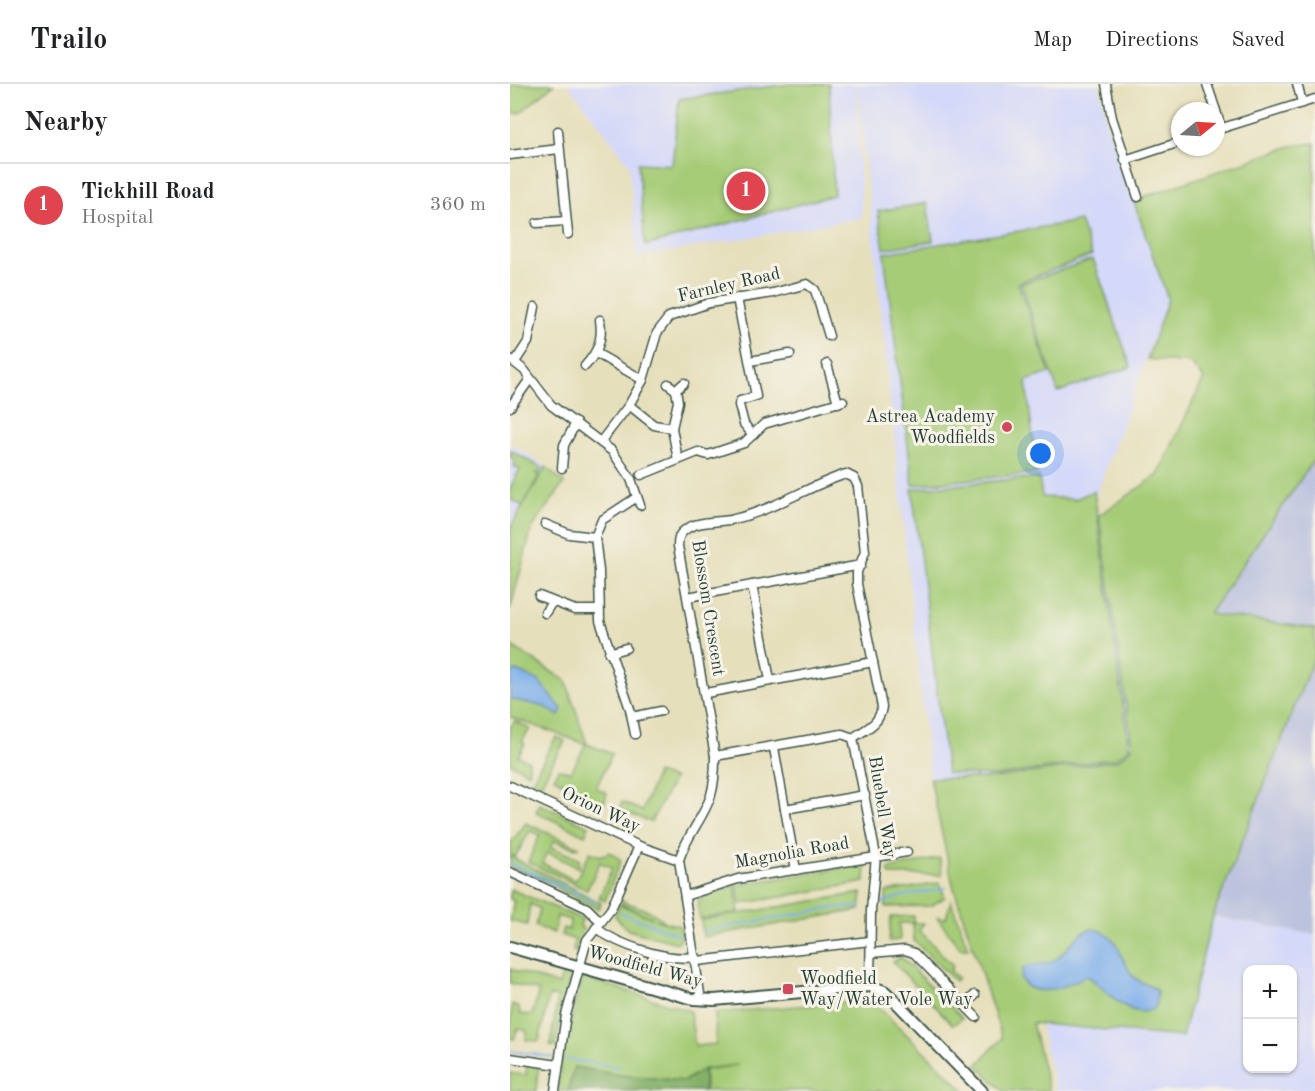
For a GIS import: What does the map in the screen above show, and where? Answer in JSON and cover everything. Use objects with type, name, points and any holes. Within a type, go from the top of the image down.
[{"type":"street","points":[[1106,84],[1112,118],[1138,197]]},
{"type":"street","points":[[1207,84],[1213,102]]},
{"type":"street","points":[[1297,84],[1302,102]]},
{"type":"street","points":[[1225,127],[1315,99]]},
{"type":"street","points":[[558,131],[568,234]]},
{"type":"street","points":[[1125,160],[1171,145]]},
{"type":"street","points":[[510,155],[559,149]]},
{"type":"street","points":[[537,223],[566,221]]},
{"type":"street","name":"Farnley Road","points":[[602,440],[629,405],[643,380],[657,333],[669,317],[709,303],[811,285],[829,336]]},
{"type":"street","points":[[737,298],[756,396],[741,401],[739,405],[744,424],[753,435]]},
{"type":"street","points":[[535,307],[528,342],[512,360],[551,405],[602,440],[621,463],[638,501],[602,520],[595,537],[599,571],[599,610],[609,653],[632,717],[635,734]]},
{"type":"street","points":[[585,366],[596,352],[602,332],[600,320]]},
{"type":"street","points":[[596,352],[643,380]]},
{"type":"street","points":[[750,361],[790,354]]},
{"type":"street","points":[[641,475],[698,453],[708,455],[744,443],[765,424],[841,402],[826,364]]},
{"type":"street","points":[[510,407],[530,379]]},
{"type":"street","points":[[676,390],[684,383]]},
{"type":"street","points":[[668,384],[676,390],[678,402],[672,428],[678,460]]},
{"type":"street","points":[[629,405],[654,425],[672,428]]},
{"type":"street","points":[[562,468],[564,445],[576,423]]},
{"type":"street","name":"Blossom Crescent","points":[[679,860],[682,848],[711,796],[715,778],[715,756],[705,693],[678,546],[679,536],[686,529],[734,519],[806,491],[819,482],[846,474],[854,478],[858,486],[865,552],[857,572],[858,584],[882,707],[880,718],[853,738]]},
{"type":"street","points":[[556,529],[560,518]]},
{"type":"street","points":[[545,524],[569,534],[595,537]]},
{"type":"street","points":[[688,597],[861,565]]},
{"type":"street","points":[[752,585],[770,680]]},
{"type":"street","points":[[539,596],[575,610],[599,610]]},
{"type":"street","points":[[545,613],[552,602]]},
{"type":"street","points":[[609,653],[626,648]]},
{"type":"street","points":[[705,693],[873,662]]},
{"type":"street","points":[[632,717],[661,711]]},
{"type":"street","name":"Bluebell Way","points":[[715,756],[774,748],[842,734],[853,738],[876,856],[870,941],[870,986]]},
{"type":"street","points":[[774,748],[796,870]]},
{"type":"street","name":"Orion Way","points":[[510,786],[639,846],[679,860]]},
{"type":"street","points":[[785,809],[865,795]]},
{"type":"street","points":[[555,1091],[578,967],[587,940],[611,909],[639,846]]},
{"type":"street","name":"Magnolia Road","points":[[685,896],[738,879],[908,852]]},
{"type":"street","points":[[679,860],[697,959],[701,1000]]},
{"type":"street","points":[[510,872],[587,908],[612,940],[669,957],[697,959],[870,941]]},
{"type":"street","name":"Woodfield Way","points":[[510,948],[701,1000],[870,986]]},
{"type":"street","points":[[871,953],[905,950],[914,953],[976,1017]]},
{"type":"street","points":[[870,986],[884,991],[896,1002],[982,1091]]},
{"type":"street","points":[[965,1005],[975,995]]},
{"type":"street","points":[[510,1058],[558,1065]]},
{"type":"shaded area","points":[[568,84],[856,84],[862,218],[637,257],[629,164]]},
{"type":"shaded area","name":"Astrea Academy Woodfields","points":[[857,84],[1099,84],[1107,126],[1168,299],[1096,496],[1132,748],[1119,760],[995,778],[930,778]]},
{"type":"shaded area","points":[[510,444],[546,466],[510,527]]},
{"type":"shaded area","points":[[1315,458],[1315,629],[1208,614],[1266,529]]},
{"type":"shaded area","points":[[1315,654],[1315,935],[1213,916]]},
{"type":"shaded area","points":[[1213,916],[1315,935],[1315,1091],[1056,1091],[1040,1024],[1182,1037]]},
{"type":"green space","points":[[513,84],[554,84],[520,113],[510,113],[510,87]]},
{"type":"green space","points":[[790,84],[829,84],[834,195],[645,246],[638,163],[672,165],[679,99]]},
{"type":"green space","points":[[1315,143],[1315,458],[1209,614],[1315,629],[1315,654],[1213,916],[1182,1037],[1032,1023],[1049,1091],[1003,1091],[977,1065],[1002,1038],[953,885],[930,778],[995,778],[1118,760],[1132,748],[1099,515],[1158,475],[1204,378],[1190,363],[1147,359],[1168,299],[1134,202],[1291,146]]},
{"type":"green space","points":[[927,203],[933,241],[884,249],[878,211]]},
{"type":"green space","points":[[1080,221],[1092,255],[1018,283],[1050,373],[1026,381],[1037,473],[913,485],[884,253]]},
{"type":"green space","points":[[1093,259],[1131,367],[1058,392],[1021,284]]},
{"type":"green space","points":[[510,450],[542,468],[539,474],[535,473],[539,475],[523,505],[546,467],[564,483],[532,528],[510,610],[510,528],[523,506],[510,499],[510,488],[520,469],[514,466],[515,460],[510,457]]},
{"type":"green space","points":[[1039,477],[1042,497],[1075,499],[1094,491],[1129,748],[1117,758],[996,776],[947,773],[912,489]]},
{"type":"green space","points":[[510,645],[566,681],[587,744],[612,754],[596,788],[607,793],[604,804],[554,778],[558,769],[571,772],[586,744],[510,717]]},
{"type":"green space","points":[[515,721],[530,729],[522,741],[525,744],[518,756],[529,761],[529,773],[510,763],[510,727]]},
{"type":"green space","points":[[556,737],[565,741],[535,794],[527,790]]},
{"type":"green space","points":[[657,773],[674,779],[651,822],[619,810],[622,802],[642,811]]},
{"type":"green space","points":[[539,804],[589,826],[585,835],[536,812]]},
{"type":"green space","points":[[526,823],[579,847],[574,848],[554,841],[551,847],[579,859],[579,868],[547,852],[542,863],[575,881],[590,852],[600,856],[610,852],[621,860],[605,901],[599,898],[612,868],[600,862],[587,890],[528,862],[540,835],[530,831],[515,857],[510,853],[510,844]]},
{"type":"green space","points":[[510,856],[601,903],[599,909],[560,890],[554,884],[510,867]]},
{"type":"green space","points":[[940,858],[942,875],[890,875],[888,869]]},
{"type":"green space","points":[[866,864],[865,882],[740,904],[737,885]]},
{"type":"green space","points":[[939,883],[945,897],[931,906],[886,907],[886,892]]},
{"type":"green space","points":[[735,885],[739,912],[700,919],[698,901]]},
{"type":"green space","points":[[510,889],[582,919],[580,926],[583,929],[577,952],[573,951],[575,940],[561,935],[563,928],[569,930],[570,920],[557,916],[554,933],[535,926],[540,909],[530,904],[527,925],[510,921],[514,901],[510,899]]},
{"type":"green space","points":[[862,893],[860,910],[703,937],[701,920]]},
{"type":"green space","points":[[622,901],[648,910],[666,922],[656,920],[680,926],[682,938],[678,942],[673,942],[628,930],[615,916],[620,905],[653,918],[621,904]]},
{"type":"green space","points":[[951,901],[968,948],[960,948],[937,917],[946,918]]},
{"type":"green space","points":[[914,916],[914,923],[924,923],[919,930],[953,966],[950,970],[958,978],[955,981],[914,941],[913,923],[899,923],[900,940],[889,941],[891,917]]},
{"type":"green space","points":[[901,957],[962,1018],[953,1025],[893,962]]},
{"type":"green space","points":[[510,969],[559,985],[563,972],[571,971],[555,1047],[550,1046],[558,997],[549,996],[539,1041],[526,1040],[527,1031],[518,1028],[514,1039],[510,1038],[512,1004],[519,1008],[520,1014],[532,1015],[539,991],[510,983]]},
{"type":"green space","points":[[583,977],[690,1011],[695,1046],[716,1044],[715,1013],[858,1001],[876,1005],[965,1091],[705,1091],[705,1070],[738,1065],[704,1069],[684,1081],[619,1075],[574,1067],[568,1091],[558,1091],[562,1055]]},
{"type":"green space","points":[[527,1062],[539,1063],[536,1091],[510,1091],[510,1073],[526,1075]]},
{"type":"green space","points":[[574,1067],[619,1075],[684,1081],[704,1069],[704,1091],[568,1091]]},
{"type":"water","points":[[516,671],[538,680],[562,709],[559,716],[545,707],[510,699],[510,673]]},
{"type":"water","points":[[1092,929],[1108,935],[1117,946],[1133,976],[1157,991],[1156,1007],[1147,1011],[1128,1008],[1087,976],[1061,987],[1043,991],[1027,986],[1021,979],[1023,968],[1055,960],[1076,938]]},
{"type":"waterway","points":[[510,863],[596,902]]},
{"type":"waterway","points":[[882,903],[902,896],[946,888]]},
{"type":"waterway","points":[[704,931],[832,908],[860,907]]},
{"type":"waterway","points":[[621,913],[679,935]]},
{"type":"waterway","points":[[510,1051],[553,1057]]},
{"type":"waterway","points":[[566,1059],[619,1067]]},
{"type":"place","name":"Tickhill Road","points":[[746,191]]},
{"type":"place","name":"Astrea Academy Woodfields","points":[[1007,427]]},
{"type":"place","name":"Woodfield Way/Water Vole Way","points":[[788,989]]}]
